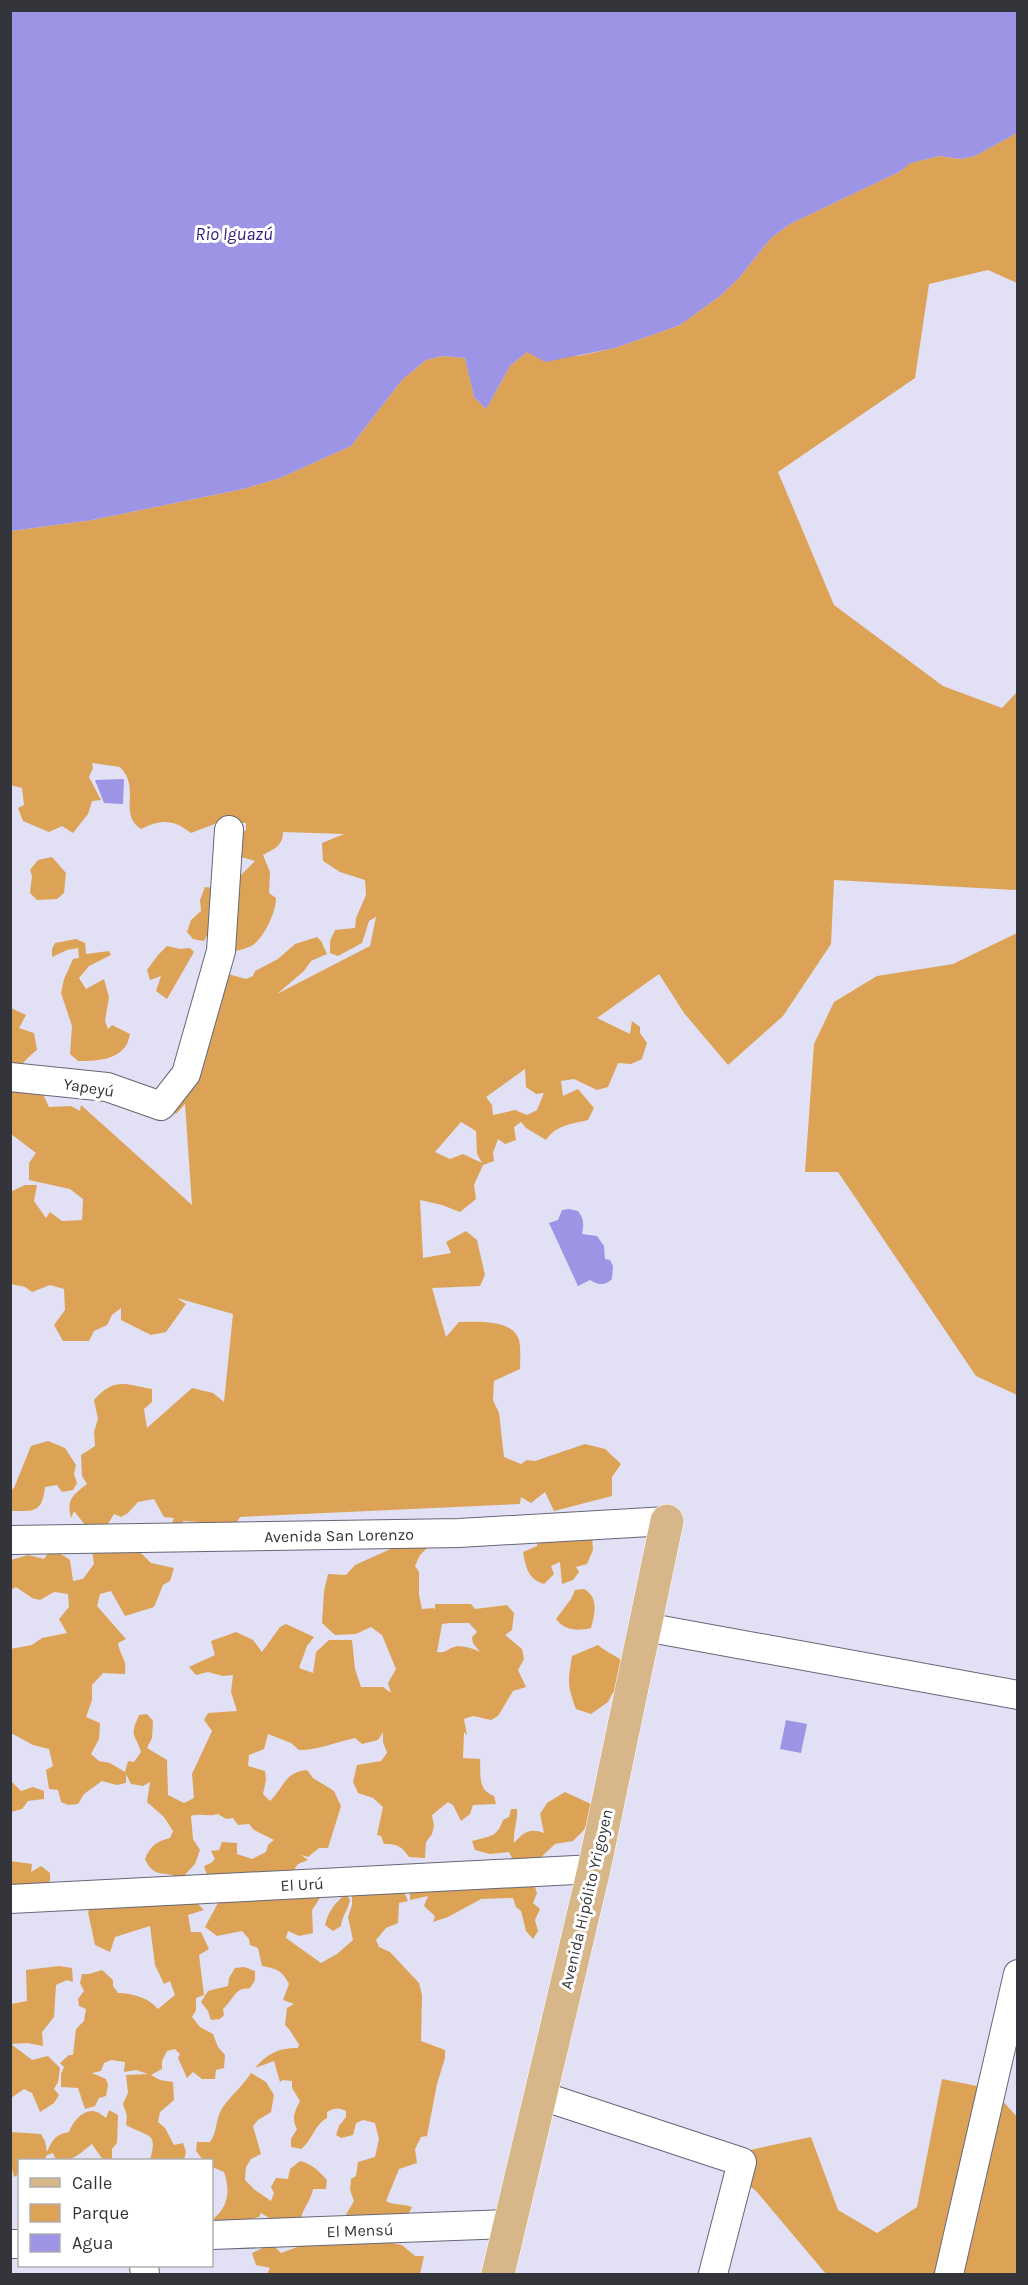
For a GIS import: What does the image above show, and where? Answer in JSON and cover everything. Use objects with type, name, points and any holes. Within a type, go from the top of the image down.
[{"type":"main road","name":"Avenida Hipólito Yrigoyen","points":[[498,2274],[508,2224],[594,1869],[667,1521]]},
{"type":"street","name":"Yapeyú","points":[[10,1077],[107,1087],[161,1106],[186,1074],[221,951],[229,830]]},
{"type":"street","name":"Avenida San Lorenzo","points":[[10,1540],[459,1533],[667,1521]]},
{"type":"street","points":[[645,1627],[1017,1695]]},
{"type":"street","name":"El Urú","points":[[10,1899],[594,1869]]},
{"type":"street","points":[[949,2274],[1017,1974]]},
{"type":"street","points":[[539,2095],[742,2162],[713,2274]]},
{"type":"street","name":"El Mensú","points":[[213,2235],[508,2224]]},
{"type":"green space","points":[[1017,133],[1017,283],[988,270],[929,284],[915,378],[778,472],[834,605],[943,686],[1002,708],[1017,692],[1017,888],[1015,890],[834,880],[831,944],[783,1016],[728,1065],[684,1013],[659,974],[597,1018],[630,1034],[632,1021],[640,1027],[640,1033],[647,1043],[642,1059],[631,1064],[618,1063],[608,1087],[597,1090],[574,1079],[561,1081],[563,1096],[578,1089],[594,1108],[588,1120],[559,1128],[546,1140],[526,1128],[521,1122],[514,1127],[516,1140],[505,1144],[498,1139],[493,1153],[494,1161],[483,1165],[474,1185],[476,1199],[460,1212],[420,1200],[423,1258],[451,1253],[446,1242],[466,1231],[477,1240],[485,1275],[480,1286],[432,1288],[446,1337],[459,1322],[484,1322],[509,1328],[519,1340],[520,1369],[494,1381],[493,1400],[499,1413],[504,1457],[521,1464],[527,1460],[535,1461],[585,1444],[605,1449],[621,1464],[612,1477],[612,1496],[554,1511],[545,1492],[531,1503],[521,1497],[520,1504],[240,1517],[236,1524],[183,1521],[182,1529],[171,1526],[174,1518],[164,1517],[154,1499],[138,1502],[121,1517],[114,1514],[105,1529],[85,1525],[74,1511],[71,1518],[70,1502],[87,1484],[82,1476],[81,1455],[95,1446],[94,1432],[98,1419],[94,1400],[114,1385],[127,1384],[152,1389],[152,1402],[144,1409],[147,1428],[192,1388],[213,1393],[224,1402],[233,1314],[177,1298],[186,1304],[166,1332],[151,1335],[121,1320],[121,1308],[112,1315],[107,1325],[94,1331],[89,1341],[63,1341],[54,1325],[65,1310],[64,1289],[50,1285],[32,1292],[25,1287],[11,1284],[10,1192],[25,1185],[37,1185],[34,1201],[46,1218],[50,1212],[62,1221],[82,1220],[83,1199],[70,1189],[29,1180],[29,1163],[36,1153],[11,1134],[11,1093],[24,1082],[41,1090],[49,1107],[71,1106],[80,1111],[81,1105],[192,1205],[185,1104],[176,1114],[168,1111],[228,974],[246,979],[253,976],[255,971],[278,959],[295,944],[317,937],[327,954],[311,961],[304,971],[277,994],[370,946],[376,917],[369,921],[362,943],[338,956],[330,953],[330,941],[335,930],[355,928],[356,918],[366,895],[365,880],[340,872],[323,861],[322,843],[344,834],[283,832],[280,844],[263,855],[270,872],[269,893],[276,898],[269,923],[262,936],[253,945],[230,953],[236,880],[255,861],[238,856],[233,838],[246,830],[246,823],[220,822],[191,833],[179,825],[167,822],[155,823],[141,829],[132,819],[130,786],[127,776],[120,767],[92,763],[93,768],[89,777],[101,800],[92,801],[88,814],[73,833],[62,826],[49,832],[23,821],[18,808],[24,805],[22,788],[10,785],[11,531],[92,520],[243,489],[280,478],[351,446],[402,380],[426,360],[442,356],[465,358],[474,397],[486,409],[510,366],[527,352],[578,356],[615,348],[680,325],[720,296],[739,278],[771,238],[790,224],[899,172],[910,163],[939,156],[961,159],[975,156]],"holes":[[[525,1069],[526,1087],[536,1094],[544,1093],[537,1110],[527,1115],[515,1110],[493,1115],[492,1105],[486,1097]],[[461,1122],[476,1131],[477,1154],[482,1163],[463,1154],[450,1159],[435,1152]]]},
{"type":"green space","points":[[52,857],[66,873],[64,893],[57,899],[37,900],[30,893],[32,876],[30,870],[38,860]]},
{"type":"green space","points":[[205,887],[214,888],[209,909],[210,930],[204,941],[193,939],[187,932],[191,920],[201,911],[200,900]]},
{"type":"green space","points":[[1017,933],[1017,1395],[976,1376],[838,1172],[805,1172],[814,1044],[834,1002],[877,976],[953,964]]},
{"type":"green space","points":[[76,939],[85,943],[86,954],[109,951],[111,955],[89,966],[79,978],[86,989],[104,979],[109,997],[105,1021],[108,1029],[112,1025],[130,1034],[123,1049],[103,1059],[78,1061],[70,1054],[72,1026],[61,993],[64,979],[73,959],[79,958],[78,948],[52,957],[52,949],[55,943]]},
{"type":"green space","points":[[167,946],[180,949],[190,948],[194,952],[167,999],[156,991],[161,976],[150,980],[147,970]]},
{"type":"green space","points":[[11,1008],[26,1015],[19,1028],[34,1033],[37,1050],[11,1074]]},
{"type":"green space","points":[[48,1441],[65,1448],[76,1465],[74,1474],[77,1483],[73,1490],[62,1492],[57,1485],[45,1487],[42,1502],[35,1509],[11,1511],[11,1490],[14,1488],[31,1446]]},
{"type":"green space","points":[[592,1535],[593,1550],[587,1564],[576,1567],[579,1572],[573,1580],[562,1584],[560,1562],[551,1566],[554,1574],[544,1584],[531,1576],[523,1552],[537,1546],[538,1540]]},
{"type":"green space","points":[[431,1544],[420,1555],[415,1566],[419,1572],[419,1595],[422,1609],[434,1608],[435,1610],[435,1604],[471,1604],[475,1609],[507,1605],[514,1613],[512,1630],[505,1635],[522,1649],[524,1659],[518,1670],[526,1687],[513,1691],[498,1716],[491,1720],[473,1716],[464,1719],[467,1735],[464,1732],[463,1758],[480,1759],[482,1786],[494,1796],[496,1804],[473,1805],[470,1814],[461,1821],[453,1805],[448,1802],[432,1815],[434,1826],[426,1842],[425,1858],[409,1857],[399,1846],[384,1844],[381,1836],[377,1835],[383,1807],[373,1798],[358,1793],[353,1782],[357,1765],[381,1761],[387,1753],[383,1742],[383,1732],[378,1740],[362,1744],[355,1738],[306,1750],[299,1750],[291,1743],[268,1734],[264,1749],[249,1755],[248,1766],[265,1771],[263,1794],[270,1801],[289,1777],[299,1771],[307,1770],[313,1778],[334,1791],[341,1806],[328,1848],[319,1848],[308,1857],[301,1855],[308,1860],[298,1864],[290,1876],[314,1891],[320,1898],[312,1910],[313,1933],[299,1936],[288,1931],[286,1938],[321,1963],[337,1954],[353,1940],[348,1917],[352,1905],[352,1893],[404,1892],[408,1901],[399,1903],[398,1923],[386,1928],[376,1940],[379,1947],[390,1952],[419,1983],[422,1995],[421,2041],[445,2050],[427,2136],[421,2137],[415,2149],[417,2163],[399,2169],[386,2201],[412,2207],[409,2213],[404,2216],[344,2218],[354,2201],[350,2190],[351,2179],[356,2176],[358,2162],[375,2157],[379,2139],[375,2123],[363,2120],[356,2123],[353,2135],[341,2138],[336,2135],[346,2117],[346,2111],[334,2109],[327,2112],[327,2118],[319,2124],[301,2149],[291,2147],[291,2139],[297,2129],[294,2115],[300,2101],[292,2088],[292,2081],[280,2082],[274,2061],[255,2068],[274,2052],[298,2048],[299,2044],[285,2025],[287,2008],[294,2004],[283,2000],[289,1984],[278,1971],[262,1966],[258,1948],[250,1945],[249,1939],[242,1931],[217,1936],[205,1927],[226,1888],[210,1884],[204,1866],[215,1859],[211,1851],[219,1850],[222,1842],[237,1843],[237,1854],[252,1859],[266,1852],[268,1845],[274,1840],[254,1830],[249,1824],[238,1825],[233,1818],[226,1819],[218,1814],[191,1816],[193,1839],[200,1850],[195,1864],[181,1879],[152,1870],[145,1859],[152,1847],[170,1838],[173,1831],[164,1817],[147,1802],[150,1782],[143,1786],[131,1784],[126,1774],[126,1783],[117,1785],[102,1781],[84,1794],[78,1804],[68,1805],[61,1802],[58,1790],[49,1789],[46,1770],[53,1766],[49,1749],[33,1745],[11,1733],[10,1649],[32,1645],[42,1638],[67,1633],[59,1619],[69,1607],[68,1594],[54,1592],[40,1600],[32,1598],[16,1587],[11,1590],[11,1560],[28,1555],[44,1559],[52,1548],[70,1560],[73,1581],[83,1579],[94,1564],[92,1550],[139,1551],[151,1563],[174,1568],[170,1581],[163,1585],[154,1607],[125,1616],[111,1591],[100,1594],[97,1606],[126,1639],[118,1643],[125,1664],[125,1674],[103,1673],[92,1685],[92,1700],[86,1717],[100,1723],[99,1739],[91,1754],[99,1761],[110,1763],[125,1772],[128,1761],[134,1762],[141,1752],[134,1735],[134,1728],[139,1715],[147,1714],[153,1721],[152,1738],[147,1748],[167,1760],[168,1795],[184,1803],[194,1798],[192,1774],[212,1731],[204,1720],[208,1713],[237,1711],[231,1692],[233,1675],[223,1676],[208,1672],[196,1675],[189,1667],[215,1655],[211,1641],[236,1632],[253,1640],[262,1652],[280,1627],[286,1624],[314,1637],[307,1646],[299,1668],[313,1673],[316,1652],[329,1640],[352,1640],[355,1669],[361,1687],[383,1687],[391,1693],[388,1683],[396,1669],[382,1635],[371,1627],[356,1634],[335,1635],[322,1623],[324,1591],[328,1574],[346,1575],[355,1565],[395,1547]],"holes":[[[469,1623],[477,1632],[472,1637],[473,1643],[480,1652],[458,1646],[437,1652],[442,1624]]]},
{"type":"green space","points":[[584,1589],[592,1596],[595,1606],[591,1628],[577,1630],[563,1626],[556,1619],[575,1590]]},
{"type":"green space","points":[[598,1645],[625,1664],[620,1686],[608,1702],[591,1714],[576,1709],[569,1683],[570,1672],[572,1656]]},
{"type":"green space","points":[[10,1780],[21,1791],[33,1787],[44,1791],[44,1799],[28,1801],[22,1809],[11,1812]]},
{"type":"green space","points":[[565,1792],[591,1804],[593,1814],[583,1831],[573,1841],[555,1844],[536,1862],[514,1862],[509,1852],[490,1854],[475,1850],[472,1841],[495,1833],[503,1820],[509,1817],[511,1809],[517,1809],[514,1843],[528,1832],[544,1833],[540,1814],[547,1803]]},
{"type":"green space","points":[[10,1861],[32,1864],[31,1872],[41,1866],[50,1873],[50,1881],[11,1898]]},
{"type":"green space","points":[[534,1884],[537,1893],[533,1903],[540,1909],[535,1920],[538,1931],[533,1939],[526,1931],[521,1911],[516,1907],[513,1898],[481,1899],[448,1917],[433,1922],[435,1916],[424,1906],[428,1896],[410,1900],[410,1891]]},
{"type":"green space","points":[[346,1894],[350,1900],[349,1904],[341,1926],[333,1931],[325,1925],[332,1908]]},
{"type":"green space","points":[[190,1896],[204,1910],[188,1915],[191,1932],[201,1932],[209,1949],[199,1955],[204,1995],[196,1998],[196,2010],[192,2017],[200,2027],[213,2034],[218,2047],[225,2055],[224,2068],[216,2070],[215,2079],[202,2079],[193,2072],[187,2078],[178,2058],[180,2054],[175,2049],[167,2051],[162,2061],[162,2069],[151,2075],[160,2080],[173,2082],[174,2100],[160,2112],[158,2122],[165,2128],[174,2145],[183,2143],[186,2152],[184,2159],[150,2159],[153,2144],[150,2136],[126,2125],[127,2116],[123,2104],[128,2093],[126,2075],[148,2074],[136,2070],[124,2072],[125,2062],[111,2060],[104,2063],[101,2071],[92,2073],[106,2079],[108,2085],[106,2096],[99,2098],[95,2106],[85,2109],[78,2088],[61,2087],[61,2074],[64,2067],[60,2063],[69,2055],[73,2055],[76,2029],[84,2021],[86,2009],[79,2006],[78,1999],[84,1991],[80,1983],[82,1974],[102,1970],[113,1980],[113,1986],[118,1993],[140,1997],[158,2009],[175,1995],[170,1981],[164,1984],[155,1965],[150,1926],[115,1937],[110,1952],[95,1945],[88,1912],[94,1902]]},
{"type":"green space","points":[[59,1966],[72,1968],[73,1982],[67,1980],[56,1985],[54,2017],[42,2032],[43,2046],[27,2043],[11,2044],[11,2004],[27,2001],[26,1970]]},
{"type":"green space","points":[[244,1967],[255,1971],[255,1980],[250,1988],[241,1989],[236,1993],[223,2009],[224,2015],[220,2019],[211,2020],[201,2002],[208,1991],[228,1986],[229,1978],[235,1968]]},
{"type":"green space","points":[[11,2044],[32,2060],[48,2056],[60,2068],[58,2082],[54,2089],[59,2095],[54,2103],[40,2112],[32,2093],[24,2089],[11,2098]]},
{"type":"green space","points":[[251,2073],[266,2082],[274,2095],[271,2112],[253,2126],[261,2154],[251,2159],[246,2167],[245,2180],[271,2201],[274,2193],[271,2187],[276,2178],[288,2179],[290,2169],[300,2161],[312,2166],[327,2180],[326,2189],[313,2189],[301,2219],[271,2219],[261,2213],[259,2217],[217,2228],[214,2218],[223,2208],[227,2197],[226,2178],[224,2172],[213,2167],[213,2159],[202,2159],[196,2151],[197,2142],[210,2142],[220,2111]]},
{"type":"green space","points":[[942,2079],[992,2089],[1017,2117],[1017,2274],[826,2274],[757,2192],[716,2157],[811,2137],[838,2210],[877,2233],[917,2207]]},
{"type":"green space","points":[[109,2110],[118,2115],[117,2143],[112,2149],[112,2159],[102,2159],[92,2144],[71,2158],[55,2158],[53,2153],[47,2155],[45,2159],[18,2159],[18,2175],[14,2177],[11,2170],[11,2132],[41,2134],[47,2152],[55,2138],[69,2132],[83,2113],[98,2112],[106,2118]]},
{"type":"green space","points":[[366,2238],[402,2245],[415,2256],[424,2256],[420,2274],[267,2274],[270,2268],[256,2265],[252,2253],[272,2244],[281,2253],[314,2241]]},
{"type":"water","name":"Rio Iguazú","points":[[11,10],[1017,11],[1017,133],[975,156],[961,159],[939,156],[911,163],[899,172],[790,224],[771,238],[739,278],[720,296],[680,325],[615,348],[545,362],[527,352],[510,366],[486,409],[474,397],[465,358],[442,356],[426,360],[402,380],[351,446],[280,478],[243,489],[92,520],[11,531]]},
{"type":"water","points":[[124,779],[123,804],[104,803],[95,780]]},
{"type":"water","points":[[562,1210],[578,1211],[583,1224],[582,1234],[597,1236],[604,1246],[605,1259],[610,1260],[613,1266],[612,1279],[607,1283],[599,1284],[590,1280],[578,1286],[549,1223],[558,1220]]},
{"type":"water","points":[[786,1720],[807,1724],[801,1753],[780,1749]]}]
